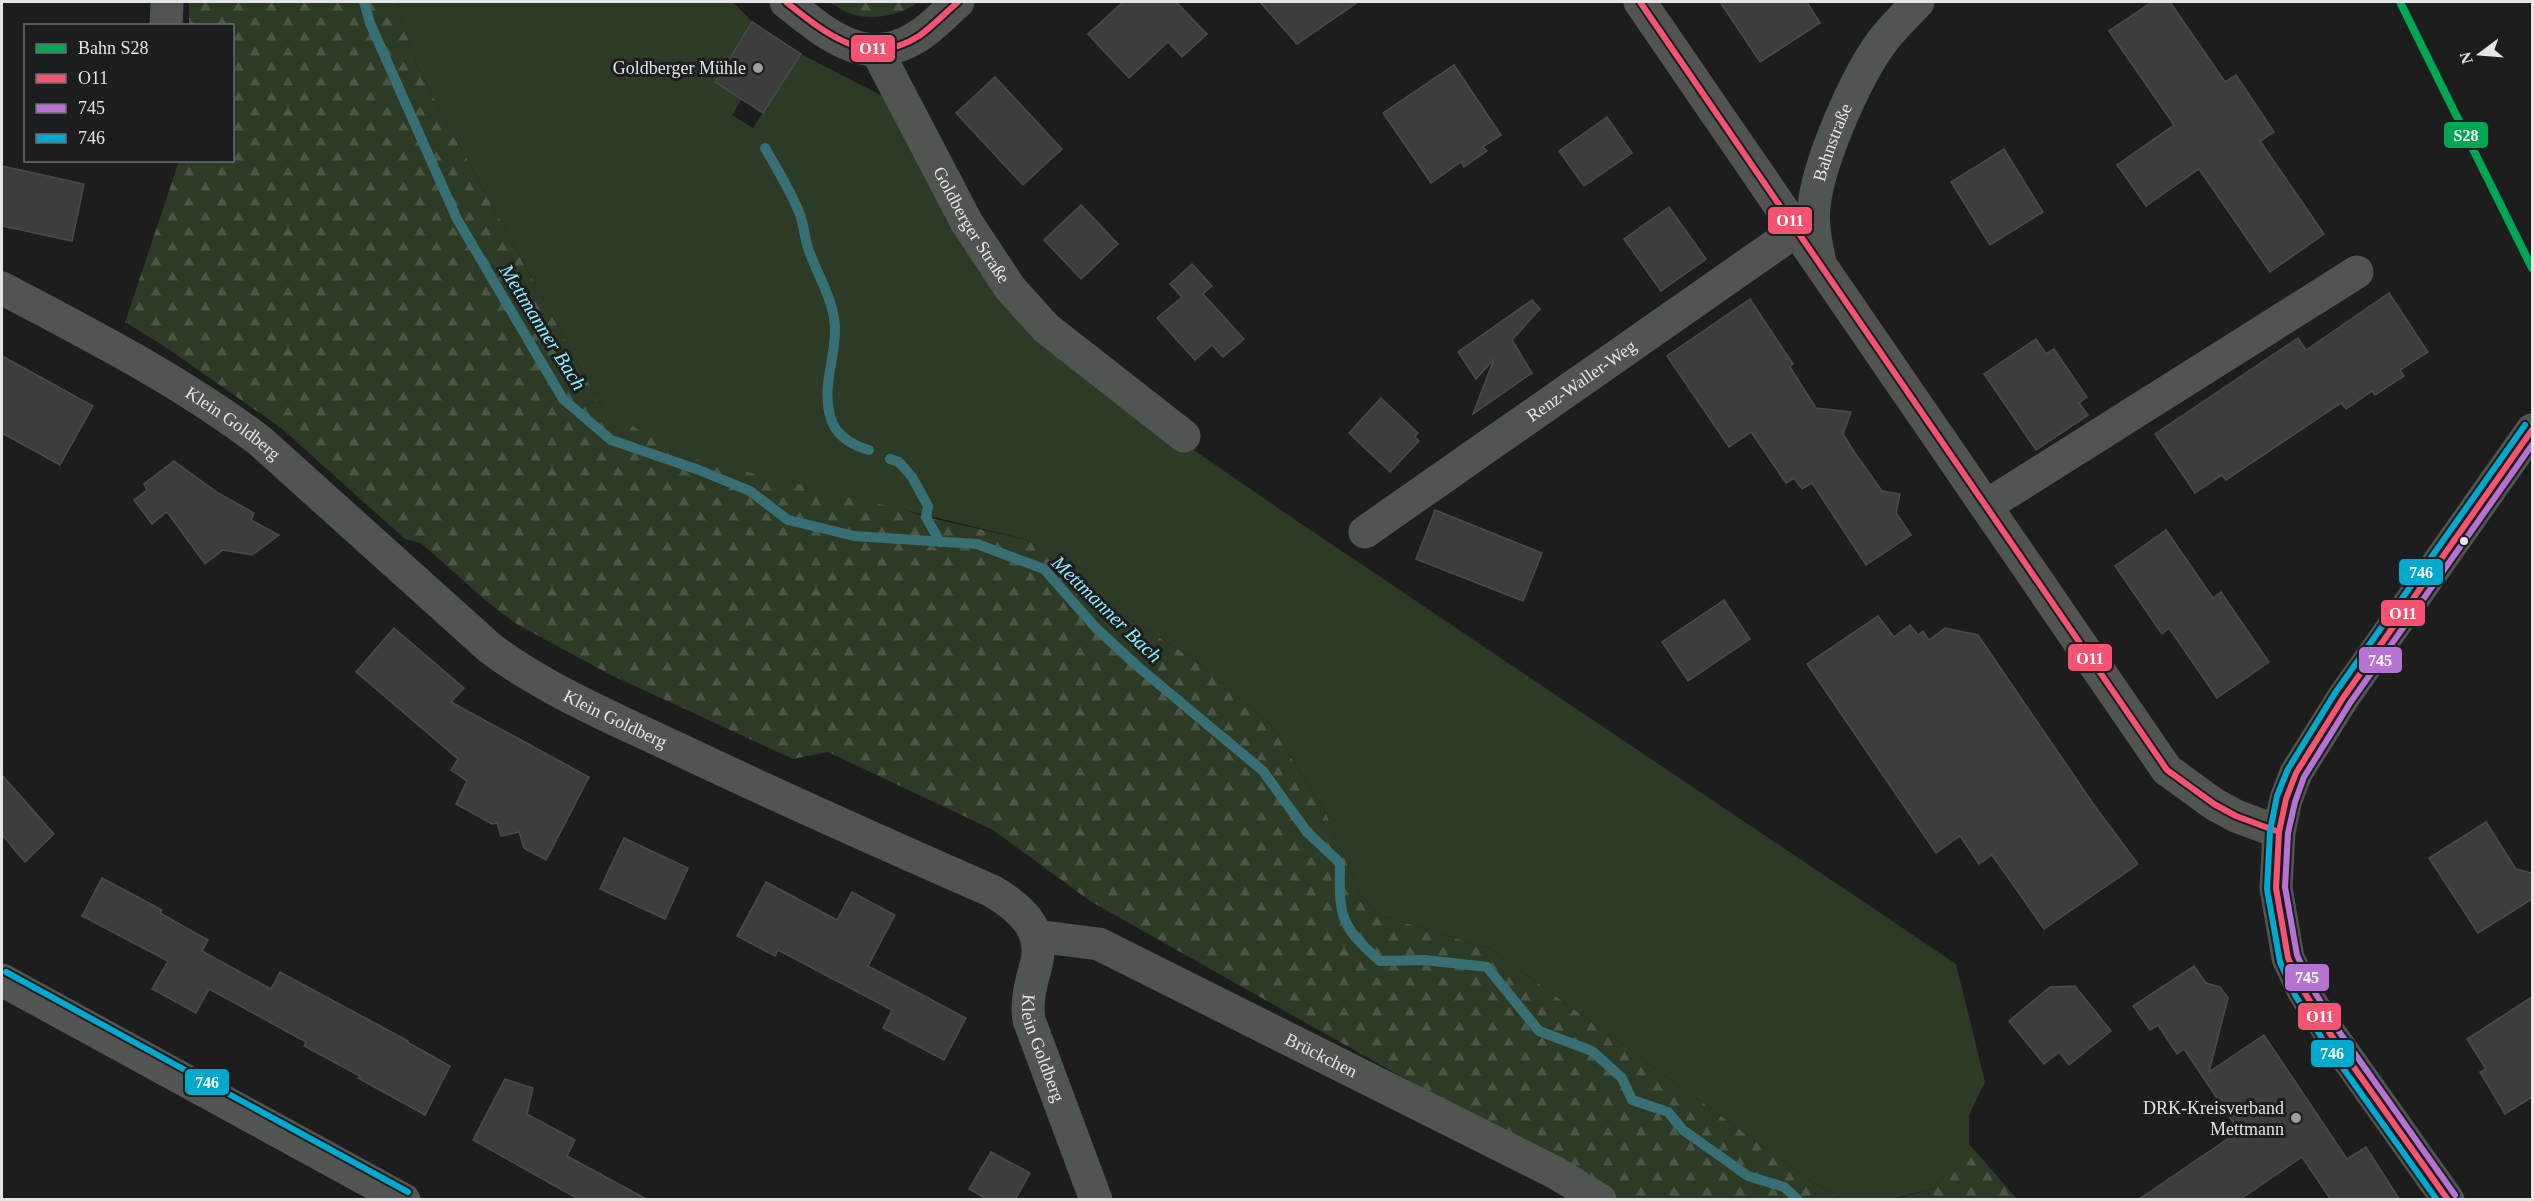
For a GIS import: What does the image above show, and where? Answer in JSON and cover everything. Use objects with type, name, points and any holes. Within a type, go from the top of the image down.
[{"type":"main road","points":[[2,980],[404,1200]]},
{"type":"street","points":[[166,24],[167,2]]},
{"type":"street","points":[[786,2],[851,46],[877,51],[892,49],[917,37],[958,2]]},
{"type":"street","points":[[1640,2],[1820,262]]},
{"type":"street","name":"Bahnstraße","points":[[1918,2],[1881,43],[1850,100],[1828,152],[1814,207],[1814,232],[1820,262],[2167,770],[2214,804],[2236,816],[2279,832]]},
{"type":"street","name":"Goldberger Straße","points":[[877,51],[967,223],[1010,288],[1046,328],[1184,436]]},
{"type":"street","name":"Renz-Waller-Weg","points":[[1365,532],[1797,230]]},
{"type":"street","points":[[1986,506],[2357,272]]},
{"type":"street","name":"Klein Goldberg","points":[[2,288],[157,371],[223,413],[260,441],[490,648],[528,675],[565,695],[776,795],[992,891],[1021,911],[1032,926],[1038,949],[1028,999],[1029,1020],[1096,1200]]},
{"type":"street","points":[[2448,1200],[2331,1035],[2303,990],[2288,958],[2276,888],[2279,832],[2286,799],[2296,773],[2343,698],[2532,430]]},
{"type":"street","name":"Brückchen","points":[[1036,936],[1099,944],[1556,1173],[1600,1200]]},
{"type":"green space","points":[[189,2],[397,2],[417,67],[603,409],[926,517],[1028,540],[1110,607],[1194,659],[1270,724],[1326,813],[1359,893],[1380,915],[1491,949],[1808,1179],[1842,1199],[1618,1199],[1090,901],[993,830],[828,752],[793,759],[611,675],[518,625],[485,600],[421,543],[405,539],[281,428],[167,348],[125,322],[179,162],[234,162],[234,24],[189,24]]},
{"type":"green space","points":[[397,2],[733,2],[752,22],[742,99],[732,115],[753,128],[801,54],[886,98],[1064,361],[1297,521],[1956,964],[1985,1082],[1969,1115],[1969,1144],[1933,1189],[1892,1199],[1842,1199],[1808,1179],[1491,949],[1380,915],[1359,893],[1326,813],[1270,724],[1194,659],[1110,607],[1028,540],[686,457],[603,409],[417,67]]},
{"type":"green space","points":[[830,2],[918,2],[896,13],[871,17],[852,14]]},
{"type":"green space","points":[[1969,1144],[2017,1199],[1892,1200],[1933,1189]]},
{"type":"building","points":[[1123,2],[1176,2],[1207,34],[1182,57],[1168,42],[1129,78],[1088,34]]},
{"type":"building","points":[[1260,2],[1358,2],[1297,44]]},
{"type":"building","points":[[1720,2],[1807,2],[1820,23],[1760,62]]},
{"type":"building","points":[[2152,2],[2170,2],[2225,82],[2236,75],[2274,132],[2260,141],[2324,234],[2270,272],[2199,169],[2146,206],[2117,165],[2174,125],[2109,31]]},
{"type":"building","name":"Goldberger Mühle","points":[[752,22],[801,54],[763,113],[715,82]]},
{"type":"building","points":[[1454,65],[1501,135],[1483,147],[1487,151],[1464,167],[1461,162],[1431,183],[1383,113]]},
{"type":"building","points":[[995,77],[1062,149],[1023,185],[956,113]]},
{"type":"building","points":[[1607,117],[1632,153],[1584,186],[1559,151]]},
{"type":"building","points":[[2004,149],[2043,212],[1990,245],[1951,182]]},
{"type":"building","points":[[2,166],[84,184],[72,241],[2,226]]},
{"type":"building","points":[[1081,205],[1118,244],[1081,279],[1044,240]]},
{"type":"building","points":[[1669,207],[1706,259],[1661,291],[1624,239]]},
{"type":"building","points":[[1192,264],[1212,286],[1203,294],[1244,339],[1223,357],[1212,345],[1195,360],[1157,318],[1182,297],[1170,284]]},
{"type":"building","points":[[2389,293],[2428,352],[2400,370],[2404,376],[2375,395],[2372,391],[2346,409],[2341,403],[2226,480],[2222,475],[2195,493],[2155,434],[2298,338],[2306,350]]},
{"type":"building","points":[[1750,299],[1793,364],[1790,367],[1816,408],[1851,412],[1843,434],[1882,491],[1900,494],[1896,513],[1911,535],[1866,565],[1812,483],[1802,489],[1794,478],[1786,483],[1751,432],[1729,447],[1667,356]]},
{"type":"building","points":[[1532,300],[1540,309],[1512,340],[1532,373],[1473,414],[1494,359],[1476,379],[1458,352]]},
{"type":"building","points":[[2036,339],[2046,354],[2054,349],[2087,397],[2079,403],[2088,415],[2036,450],[1984,374]]},
{"type":"building","points":[[2,356],[93,406],[60,465],[2,433]]},
{"type":"building","points":[[1381,398],[1418,433],[1415,437],[1419,441],[1390,472],[1349,433]]},
{"type":"building","points":[[174,461],[218,493],[254,513],[251,520],[279,535],[252,555],[223,550],[205,564],[167,512],[152,524],[134,500],[147,490],[144,484]]},
{"type":"building","points":[[1435,510],[1542,553],[1523,601],[1416,559]]},
{"type":"building","points":[[2166,530],[2213,598],[2221,592],[2269,662],[2217,698],[2169,628],[2162,634],[2115,566]]},
{"type":"building","points":[[1724,600],[1750,639],[1688,681],[1662,642]]},
{"type":"building","points":[[1878,616],[1894,637],[1910,625],[1918,635],[1923,631],[1929,640],[1945,628],[1978,635],[2094,805],[2138,864],[2044,929],[1992,855],[1979,864],[1960,836],[1936,853],[1807,664]]},
{"type":"building","points":[[394,628],[464,688],[451,702],[589,777],[546,860],[524,848],[519,832],[501,836],[497,823],[492,824],[456,804],[467,781],[451,770],[458,759],[356,672]]},
{"type":"building","points":[[2,775],[54,834],[25,862],[2,835]]},
{"type":"building","points":[[2486,822],[2516,869],[2532,873],[2532,899],[2478,933],[2429,858]]},
{"type":"building","points":[[624,838],[688,868],[665,919],[600,889]]},
{"type":"building","points":[[102,878],[162,910],[160,913],[208,940],[202,951],[271,989],[280,972],[450,1066],[425,1115],[304,1046],[306,1042],[209,989],[196,1013],[152,989],[168,961],[82,916]]},
{"type":"building","points":[[766,882],[837,920],[852,892],[895,915],[868,966],[966,1018],[944,1060],[883,1028],[892,1010],[778,950],[775,956],[737,936]]},
{"type":"building","points":[[2194,966],[2206,983],[2220,987],[2228,998],[2209,1072],[2264,1035],[2347,1159],[2366,1147],[2400,1200],[2331,1200],[2302,1157],[2239,1200],[2138,1200],[2239,1131],[2184,1049],[2177,1054],[2158,1025],[2150,1030],[2133,1006]]},
{"type":"building","points":[[2075,986],[2111,1031],[2069,1065],[2059,1052],[2044,1064],[2009,1021],[2050,987]]},
{"type":"building","points":[[2532,997],[2532,1097],[2505,1114],[2480,1072],[2486,1069],[2467,1039]]},
{"type":"building","points":[[505,1079],[533,1088],[527,1114],[575,1140],[567,1156],[648,1200],[580,1200],[473,1140]]},
{"type":"building","points":[[991,1152],[1030,1173],[1015,1200],[988,1200],[969,1189]]},
{"type":"waterway","name":"Mettmanner Bach","points":[[364,2],[370,23],[457,219],[563,399],[611,440],[699,470],[750,491],[788,520],[854,536],[977,544],[1044,569],[1096,628],[1136,665],[1263,771],[1307,832],[1340,863],[1340,896],[1344,918],[1356,938],[1380,961],[1425,960],[1487,967],[1539,1031],[1592,1051],[1622,1078],[1632,1100],[1668,1112],[1683,1130],[1748,1176],[1784,1187],[1798,1200]]},
{"type":"waterway","points":[[765,148],[799,212],[808,248],[832,309],[835,330],[827,394],[832,423],[845,438],[869,450]]},
{"type":"waterway","points":[[890,459],[899,462],[912,477],[928,506],[926,517],[940,542]]},
{"type":"rail line","name":"S28","points":[[2400,2],[2532,268]]},
{"type":"transit line","name":"O11","points":[[786,2],[832,36],[865,48],[882,49],[900,45],[919,36],[958,2]]},
{"type":"transit line","name":"O11","points":[[1640,2],[2167,770],[2214,804],[2236,816],[2279,832]]},
{"type":"transit line","name":"746","points":[[2437,1200],[2323,1040],[2295,995],[2280,962],[2267,889],[2270,831],[2277,796],[2288,769],[2335,693],[2525,425]]},
{"type":"transit line","name":"O11","points":[[2448,1200],[2331,1035],[2303,990],[2288,958],[2276,888],[2279,832],[2286,799],[2296,773],[2343,698],[2532,430]]},
{"type":"transit line","name":"745","points":[[2455,1195],[2338,1030],[2311,986],[2297,955],[2285,887],[2288,833],[2304,777],[2350,703],[2532,445]]},
{"type":"transit line","name":"746","points":[[6,972],[408,1192]]},
{"type":"place","name":"Goldberger Mühle","points":[[758,68]]},
{"type":"place","name":"DRK-Kreisverband Mettmann","points":[[2296,1118]]}]
